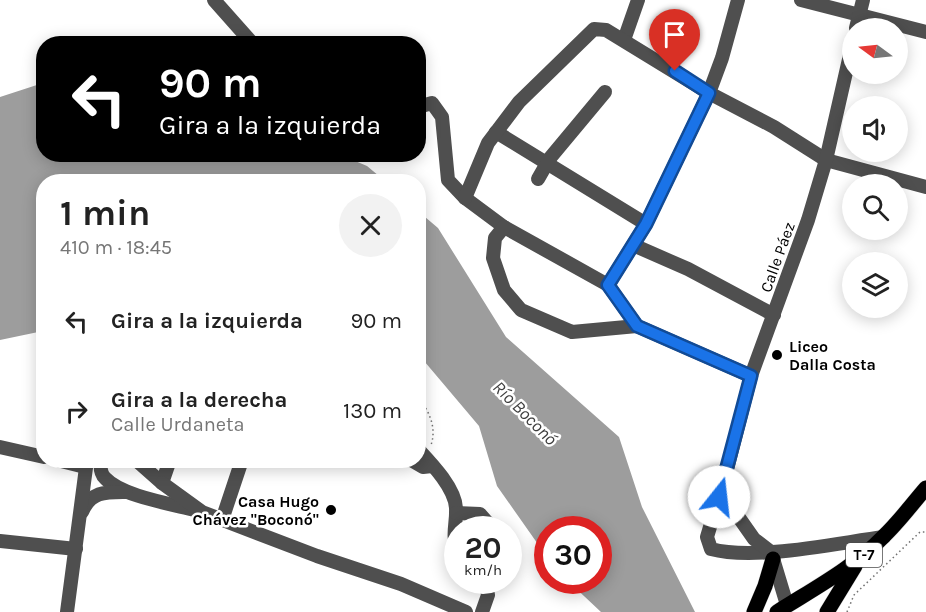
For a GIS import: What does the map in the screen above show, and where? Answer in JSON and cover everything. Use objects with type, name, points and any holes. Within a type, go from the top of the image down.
[{"type":"main road","name":"T-7","points":[[784,610],[864,555],[884,537],[926,488]]},
{"type":"main road","points":[[827,612],[847,577],[864,555]]},
{"type":"main road","points":[[754,612],[765,586],[772,556]]},
{"type":"street","points":[[214,0],[245,36]]},
{"type":"street","points":[[624,40],[638,0]]},
{"type":"street","points":[[608,285],[646,224],[709,93],[722,58],[738,0]]},
{"type":"street","points":[[801,0],[926,32]]},
{"type":"street","points":[[858,18],[863,0]]},
{"type":"street","points":[[465,198],[488,142],[519,102],[594,29],[606,30],[624,40],[709,93],[774,126],[826,160],[926,187]]},
{"type":"street","name":"Calle Páez","points":[[843,84],[826,160],[808,220],[751,376],[707,537],[711,549],[720,552],[772,556],[884,537]]},
{"type":"street","points":[[538,179],[546,163],[605,92]]},
{"type":"street","points":[[426,105],[432,103],[442,117],[448,180],[465,198],[504,227],[608,285],[637,326]]},
{"type":"street","points":[[496,132],[646,224]]},
{"type":"street","points":[[504,227],[495,238],[493,258],[504,290],[521,310],[572,332],[637,326],[751,376]]},
{"type":"street","points":[[633,245],[688,269],[774,315]]},
{"type":"street","points":[[0,447],[36,455]]},
{"type":"street","points":[[426,467],[432,466],[453,497],[456,516]]},
{"type":"street","points":[[67,612],[85,468]]},
{"type":"street","points":[[100,468],[104,478],[130,492],[202,512],[351,568],[401,584],[466,612]]},
{"type":"street","points":[[145,468],[202,512]]},
{"type":"street","points":[[162,483],[167,468]]},
{"type":"street","points":[[222,520],[239,468]]},
{"type":"street","points":[[725,477],[735,512],[754,539],[772,556],[784,610]]},
{"type":"street","points":[[79,519],[86,504],[100,492],[130,492]]},
{"type":"street","points":[[456,513],[482,516]]},
{"type":"street","points":[[0,542],[76,549]]},
{"type":"street","points":[[482,612],[488,594]]},
{"type":"path","points":[[426,408],[434,429],[432,444],[426,449]]},
{"type":"path","points":[[847,612],[854,595],[920,532],[926,531]]},
{"type":"water","points":[[36,85],[36,162],[358,162],[377,174],[36,174],[36,332],[0,340],[0,97]]},
{"type":"water","name":"Río Boconó","points":[[426,218],[438,228],[506,337],[619,437],[642,507],[695,612],[601,612],[582,594],[612,594],[612,516],[534,516],[534,539],[522,522],[522,516],[518,516],[497,486],[479,426],[426,363]]},
{"type":"place","name":"Liceo Dalla Costa","points":[[777,355]]},
{"type":"place","name":"Casa Hugo Chávez \"Boconó\"","points":[[331,510]]},
{"type":"route","points":[[675,71],[709,93],[646,224],[608,285],[637,326],[751,376],[719,497]]}]
